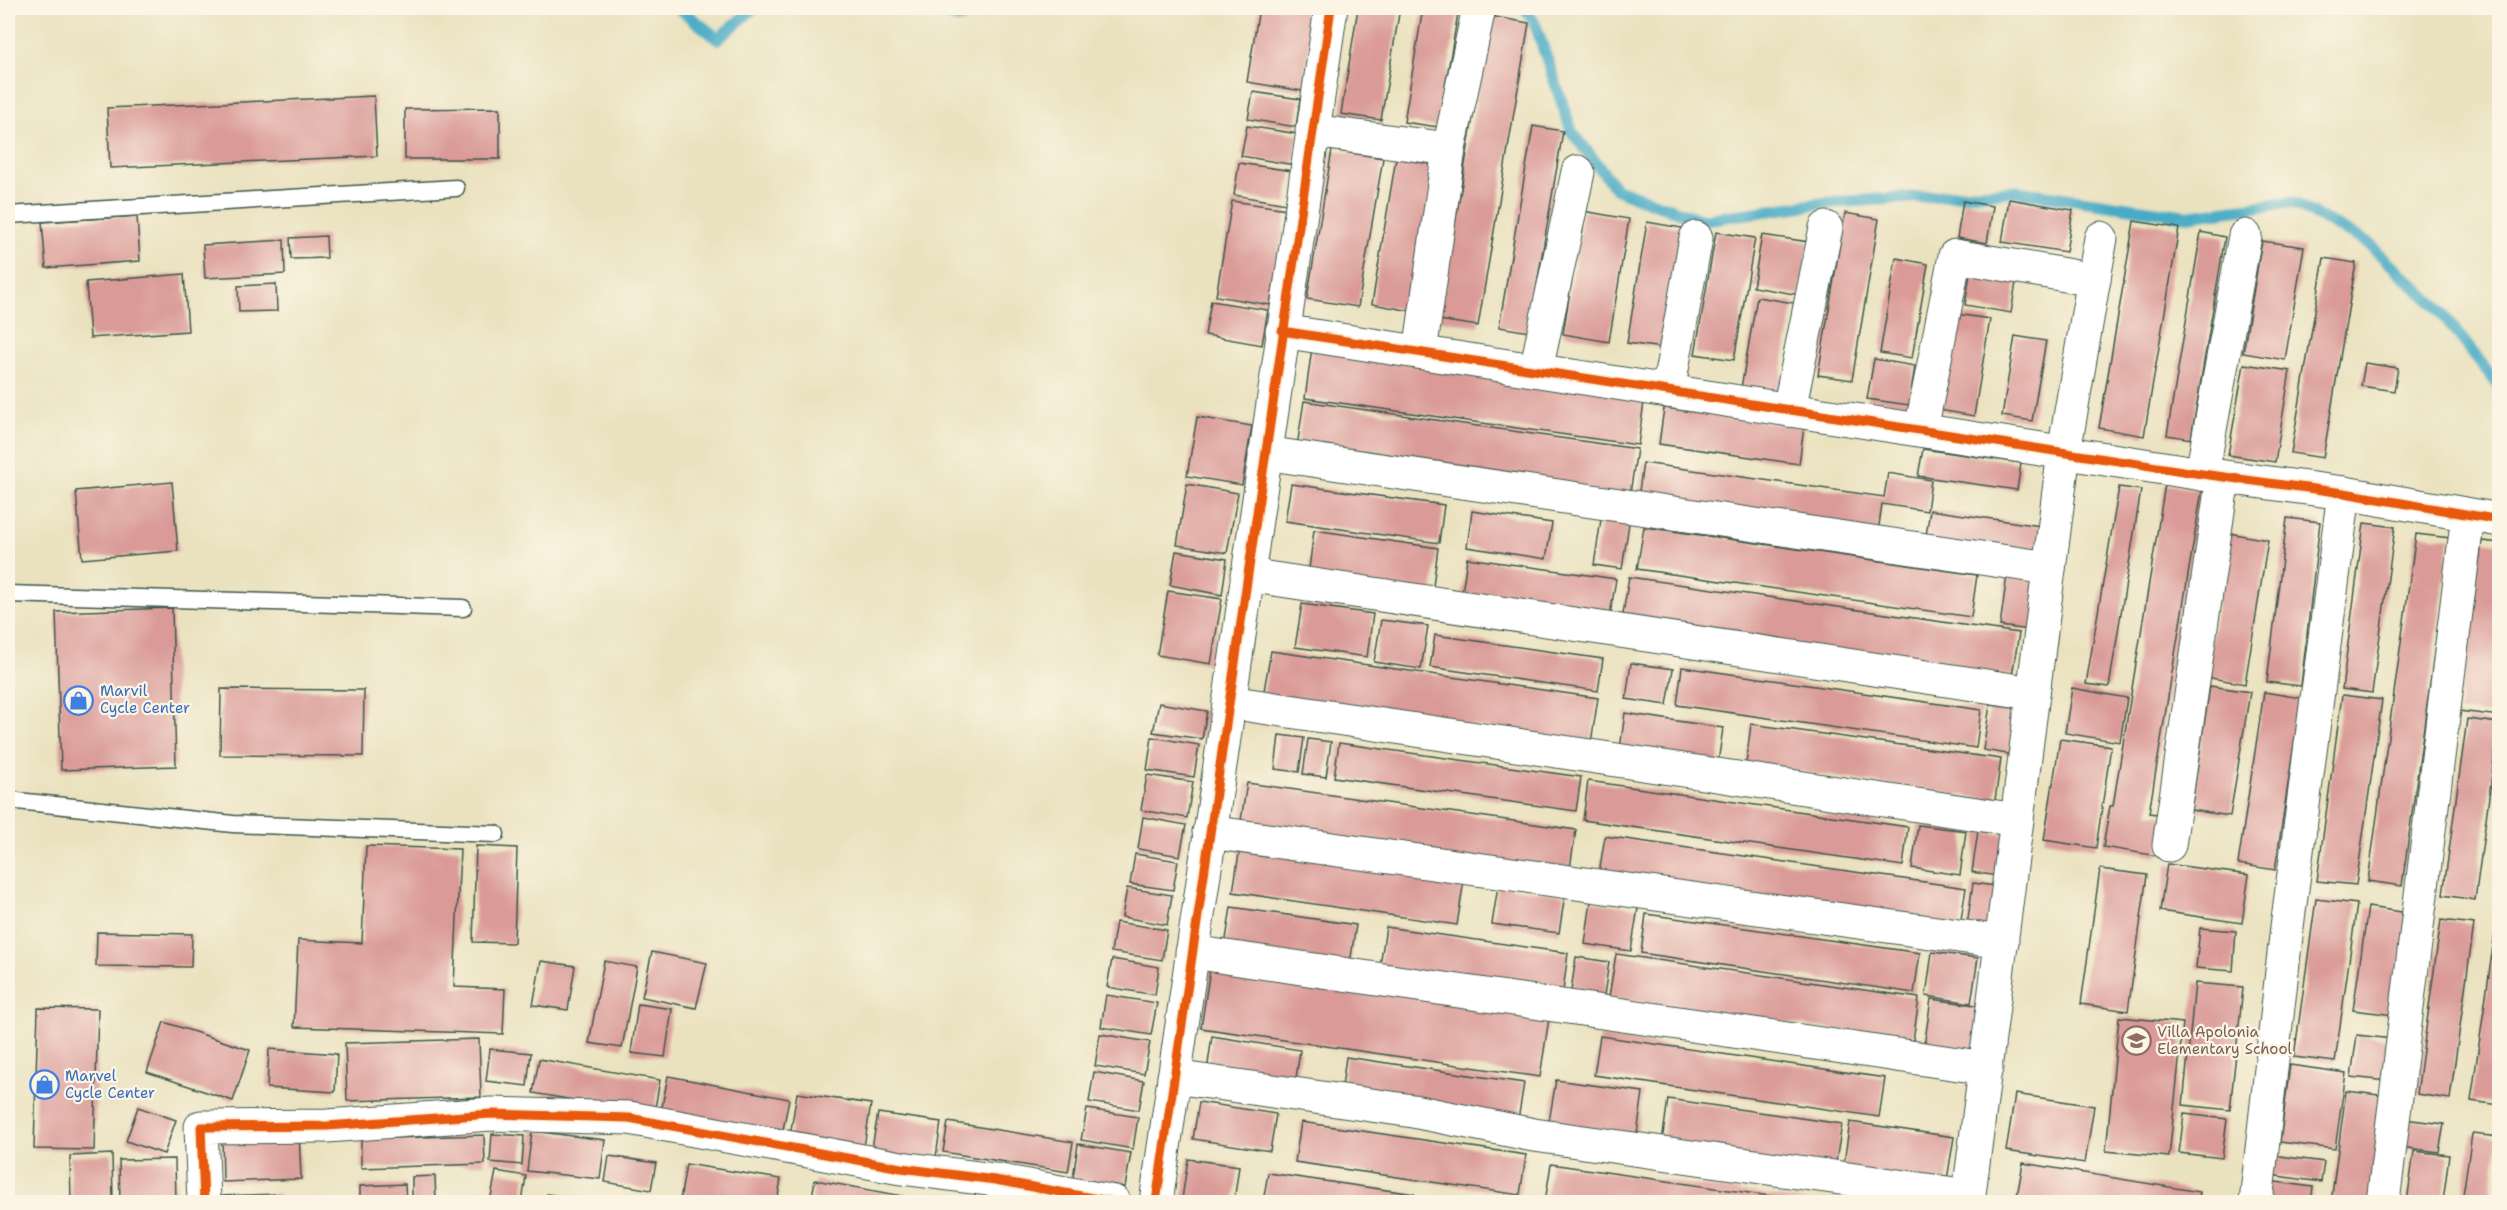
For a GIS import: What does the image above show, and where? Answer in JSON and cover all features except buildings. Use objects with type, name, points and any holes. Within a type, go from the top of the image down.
[{"type":"street","points":[[1156,1203],[1330,8]]},
{"type":"street","points":[[1420,352],[1449,149],[1479,8]]},
{"type":"street","points":[[1312,131],[1449,149]]},
{"type":"street","points":[[1536,370],[1578,172]]},
{"type":"street","points":[[1789,410],[1826,228]]},
{"type":"street","points":[[2169,845],[2212,475],[2245,236]]},
{"type":"street","points":[[1668,391],[1696,238]]},
{"type":"street","points":[[1174,1077],[1413,1111],[1534,1135],[1969,1199],[2064,452],[2101,238]]},
{"type":"street","points":[[1922,430],[1955,256],[2094,280]]},
{"type":"street","points":[[1282,331],[2344,494],[2499,520]]},
{"type":"street","points":[[1264,453],[2049,568]]},
{"type":"street","points":[[2256,1203],[2287,927],[2344,494]]},
{"type":"street","points":[[2383,1203],[2468,515]]},
{"type":"street","points":[[1247,575],[2033,693]]},
{"type":"street","points":[[1229,702],[2017,820]]},
{"type":"street","points":[[1209,832],[2002,942]]},
{"type":"street","points":[[1192,952],[1986,1068]]},
{"type":"street","points":[[204,1203],[201,1127],[327,1126],[491,1114],[629,1118],[901,1168],[993,1191],[1114,1203]]},
{"type":"lane","points":[[8,215],[456,189]]},
{"type":"lane","points":[[8,594],[463,608]]},
{"type":"lane","points":[[8,801],[233,824],[496,834]]},
{"type":"waterway","points":[[679,8],[718,39],[754,8]]},
{"type":"waterway","points":[[925,8],[957,18],[996,8]]},
{"type":"waterway","points":[[1525,8],[1535,24],[1572,132],[1616,189],[1701,220],[1824,203],[2015,191],[2187,216],[2291,202],[2367,242],[2436,306],[2500,387]]},
{"type":"cycle path","points":[[1156,1202],[1331,8]]},
{"type":"cycle path","points":[[1282,331],[2202,474],[2344,493],[2500,520]]},
{"type":"cycle path","points":[[204,1202],[201,1127],[327,1126],[491,1114],[629,1118],[901,1168],[995,1180],[1114,1202]]},
{"type":"place","name":"Marvil Cycle Center","points":[[79,700]]},
{"type":"place","name":"Villa Apolonia Elementary School","points":[[2136,1041]]},
{"type":"place","name":"Marvel Cycle Center","points":[[44,1085]]}]
